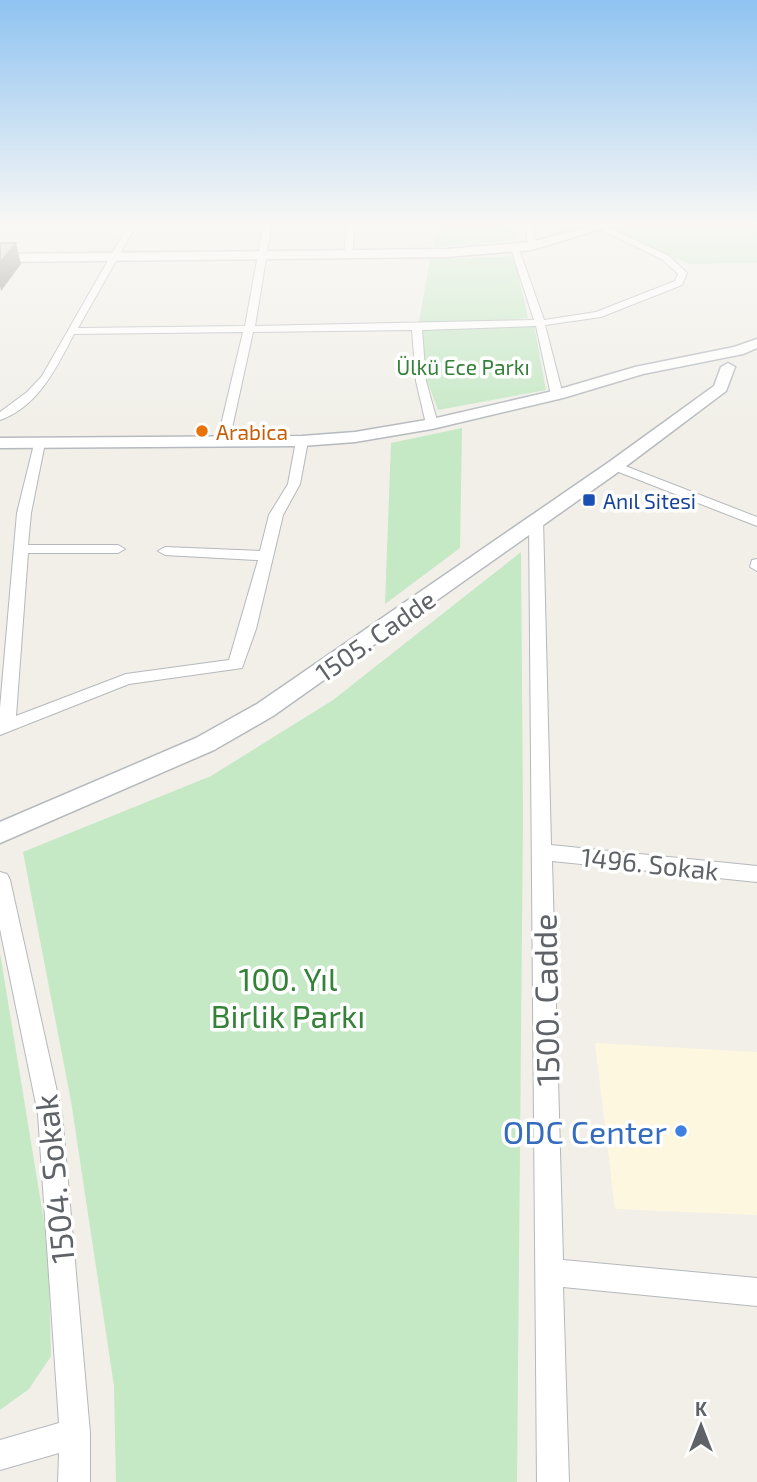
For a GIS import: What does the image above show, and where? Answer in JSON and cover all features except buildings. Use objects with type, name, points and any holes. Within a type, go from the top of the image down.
[{"type":"street","points":[[0,417],[31,394],[47,377],[94,291]]},
{"type":"street","points":[[223,442],[255,291]]},
{"type":"street","points":[[529,291],[540,323],[557,395]]},
{"type":"street","points":[[71,331],[540,323],[598,315],[658,291]]},
{"type":"street","points":[[416,327],[421,380],[432,424]]},
{"type":"street","points":[[0,443],[302,441],[355,437],[432,424],[557,395],[640,370],[738,351],[757,343]]},
{"type":"street","points":[[707,356],[728,367]]},
{"type":"street","points":[[594,386],[709,379],[728,367],[757,358]]},
{"type":"street","points":[[684,361],[709,379]]},
{"type":"street","points":[[709,379],[728,367]]},
{"type":"street","name":"1505. Cadde","points":[[0,833],[205,744],[265,710],[615,466],[709,379]]},
{"type":"street","points":[[39,443],[24,513],[4,727],[126,679],[236,664],[248,629],[276,515],[294,484],[302,441]]},
{"type":"street","points":[[615,466],[757,522]]},
{"type":"street","name":"1500. Cadde","points":[[536,519],[554,1482]]},
{"type":"street","points":[[21,549],[118,550]]},
{"type":"street","points":[[165,551],[266,556]]},
{"type":"street","points":[[0,603],[17,601]]},
{"type":"street","name":"1496. Sokak","points":[[543,852],[757,874]]},
{"type":"street","name":"1504. Sokak","points":[[0,880],[4,912],[50,1114],[75,1433],[74,1482]]},
{"type":"street","points":[[550,1272],[757,1292]]},
{"type":"street","points":[[0,1455],[75,1433]]},
{"type":"shaded area","name":"ODC Center","points":[[595,1043],[757,1052],[757,1215],[615,1209]]},
{"type":"green space","points":[[424,291],[522,291],[528,318],[467,323],[419,322]]},
{"type":"green space","name":"Ülkü Ece Parkı","points":[[534,325],[546,390],[438,410],[423,370],[419,329]]},
{"type":"green space","points":[[462,428],[460,548],[385,604],[391,443]]},
{"type":"green space","name":"100. Yıl Birlik Parkı","points":[[521,552],[523,815],[517,1482],[116,1482],[114,1386],[71,1101],[23,852],[211,776],[333,700]]},
{"type":"green space","points":[[0,953],[48,1246],[51,1356],[29,1389],[0,1410]]},
{"type":"place","name":"Arabica","points":[[202,431]]},
{"type":"place","name":"Anıl Sitesi","points":[[589,500]]},
{"type":"place","name":"ODC Center","points":[[681,1131]]}]
